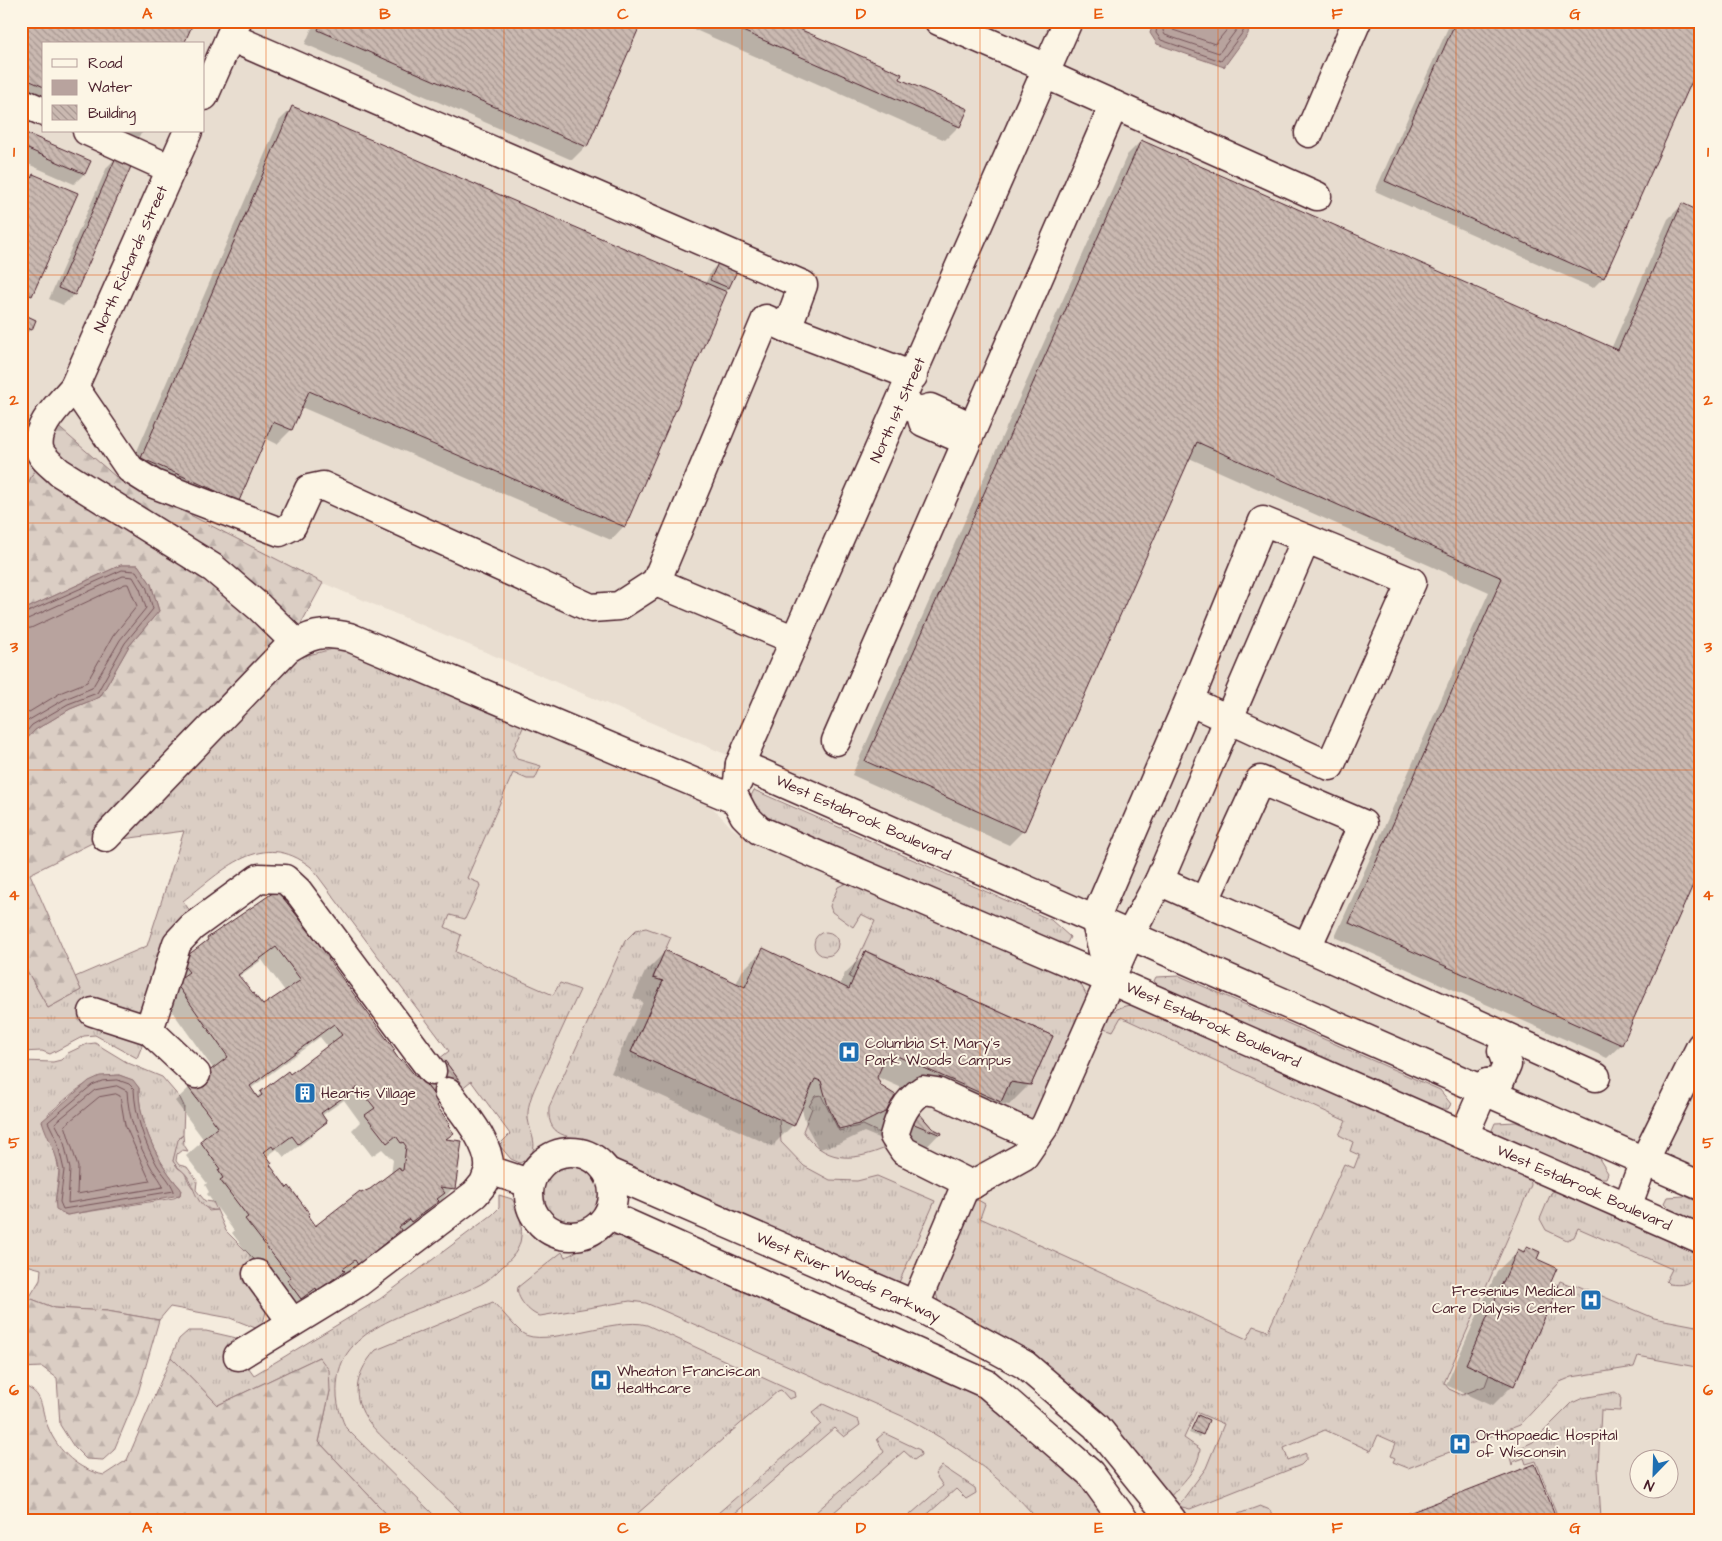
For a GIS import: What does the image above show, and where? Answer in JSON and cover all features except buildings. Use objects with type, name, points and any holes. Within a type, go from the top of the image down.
[{"type":"street","points":[[939,21],[1114,105],[1317,196]]},
{"type":"street","name":"North 1st Street","points":[[736,800],[740,764],[795,640],[911,407],[913,376],[1068,21]]},
{"type":"street","points":[[1309,133],[1357,21]]},
{"type":"street","points":[[205,94],[233,29],[803,286],[787,328]]},
{"type":"street","points":[[21,102],[42,111]]},
{"type":"street","points":[[836,741],[968,434],[1114,105]]},
{"type":"street","points":[[88,132],[171,169]]},
{"type":"street","name":"North Richards Street","points":[[188,132],[74,387],[47,419],[39,438],[39,449],[46,460],[59,472],[213,568],[259,607],[296,643]]},
{"type":"street","points":[[74,387],[130,469],[154,484],[280,532],[292,526],[309,489],[322,486],[591,608],[619,606],[656,582],[766,319],[913,376]]},
{"type":"street","points":[[911,407],[923,422],[955,436],[968,434]]},
{"type":"street","points":[[1110,980],[1095,919],[1189,701],[1263,521],[1412,582],[1330,766],[1189,701]]},
{"type":"street","points":[[915,1305],[964,1189],[1024,1156],[1046,1124],[1130,935],[1159,881],[1306,539]]},
{"type":"street","points":[[656,582],[795,640]]},
{"type":"street","points":[[106,837],[287,649],[305,638],[330,632],[349,637],[736,800]]},
{"type":"street","name":"West Estabrook Boulevard","points":[[740,764],[1130,935],[1486,1086],[1701,1186]]},
{"type":"street","points":[[1205,900],[1260,780],[1363,824],[1307,947]]},
{"type":"street","name":"West Estabrook Boulevard","points":[[736,800],[744,815],[759,830],[1110,980],[1701,1239]]},
{"type":"street","points":[[149,1030],[177,943],[192,927],[259,878],[285,880],[298,891],[440,1082],[487,1149],[490,1160],[489,1170],[484,1183],[474,1194],[359,1282],[238,1356]]},
{"type":"street","points":[[1159,881],[1307,947],[1505,1044],[1596,1078]]},
{"type":"street","points":[[93,1012],[149,1030],[196,1074]]},
{"type":"street","points":[[1464,1135],[1486,1086],[1500,1082],[1507,1065],[1505,1044]]},
{"type":"street","points":[[1627,1207],[1644,1161],[1698,1059]]},
{"type":"street","points":[[972,1185],[904,1151],[894,1136],[898,1120],[912,1097],[923,1090],[937,1092],[1036,1137]]},
{"type":"street","name":"West River Woods Parkway","points":[[530,1183],[535,1171],[543,1162],[554,1155],[567,1152],[580,1153],[592,1158],[608,1172],[915,1305],[1025,1365],[1096,1426],[1172,1520]]},
{"type":"street","points":[[489,1170],[530,1183],[528,1196],[530,1209],[546,1229],[558,1235],[572,1237],[587,1234],[599,1226],[608,1215],[612,1203],[613,1190],[608,1172]]},
{"type":"street","points":[[608,1215],[987,1384],[1090,1474],[1124,1520]]},
{"type":"street","points":[[257,1274],[292,1322]]},
{"type":"shaded area","points":[[21,21],[1701,21],[1701,1179],[725,754],[323,583],[116,477],[55,425],[38,461],[21,441]]},
{"type":"shaded area","name":"Columbia St. Mary's Park Woods Campus","points":[[504,714],[700,800],[712,807],[733,829],[747,838],[1701,1253],[1701,1520],[1187,1520],[1182,1508],[1080,1397],[613,1158],[596,1144],[570,1138],[533,1154],[397,965]]},
{"type":"shaded area","name":"Wheaton Franciscan Healthcare","points":[[522,1232],[562,1252],[588,1246],[612,1235],[1104,1520],[333,1520],[218,1405]]},
{"type":"green space","points":[[55,424],[116,477],[323,583],[296,633],[98,840],[30,874],[81,990],[48,1008],[21,960],[21,745],[35,730],[70,709],[100,697],[129,646],[159,611],[151,584],[138,565],[121,565],[21,611],[21,500]]},
{"type":"green space","points":[[21,441],[38,461],[21,500]]},
{"type":"green space","points":[[341,647],[525,723],[513,750],[517,759],[541,766],[535,779],[527,779],[513,773],[467,878],[479,883],[480,887],[465,919],[450,915],[445,927],[461,935],[456,952],[553,995],[560,983],[580,990],[532,1095],[528,1120],[534,1146],[528,1158],[520,1163],[511,1159],[499,1145],[510,1134],[471,1081],[461,1089],[456,1087],[461,1082],[445,1061],[440,1065],[439,1059],[449,1051],[311,867],[293,856],[276,852],[259,853],[243,858],[183,901],[190,911],[189,915],[144,1006],[132,1014],[144,1041],[137,1058],[95,1035],[84,1036],[50,1054],[42,1051],[21,1052],[21,960],[48,1008],[81,990],[75,977],[147,946],[184,831],[115,840],[296,658]]},
{"type":"green space","points":[[754,790],[1051,920],[1070,937],[1067,943],[1048,943],[772,825],[759,813],[751,796]]},
{"type":"green space","points":[[848,882],[1079,981],[1089,1000],[1035,1124],[989,1106],[995,1099],[1001,1102],[1010,1082],[1031,1085],[1053,1036],[866,951],[853,979],[849,977],[875,921],[861,914],[853,927],[832,912],[830,906],[838,887]]},
{"type":"green space","points":[[646,928],[671,937],[653,977],[663,981],[631,1052],[779,1119],[781,1142],[804,1166],[830,1180],[857,1181],[877,1176],[935,1201],[897,1287],[621,1165],[597,1145],[564,1135],[552,1127],[549,1119],[549,1107],[625,941],[636,930]]},
{"type":"green space","points":[[826,932],[835,935],[838,944],[835,953],[826,956],[817,953],[814,944],[817,935]]},
{"type":"green space","points":[[1180,976],[1440,1090],[1451,1104],[1448,1109],[1426,1109],[1171,999],[1154,981],[1156,977]]},
{"type":"green space","points":[[1131,1005],[1530,1177],[1531,1185],[1444,1383],[1449,1389],[1462,1395],[1485,1386],[1489,1375],[1514,1385],[1560,1281],[1575,1287],[1576,1285],[1654,1318],[1696,1326],[1701,1316],[1701,1368],[1638,1356],[1634,1367],[1572,1377],[1560,1382],[1520,1425],[1408,1468],[1393,1462],[1395,1458],[1391,1456],[1396,1443],[1378,1435],[1371,1451],[1325,1430],[1284,1448],[1288,1460],[1306,1453],[1306,1460],[1301,1465],[1190,1509],[1178,1506],[1206,1468],[1224,1424],[1196,1412],[1184,1438],[1200,1449],[1199,1456],[1189,1476],[1169,1498],[939,1304],[935,1289],[970,1209],[975,1201],[978,1200],[985,1204],[980,1218],[1247,1339],[1254,1326],[1268,1331],[1344,1164],[1354,1168],[1359,1155],[1350,1151],[1353,1142],[1339,1135],[1346,1121],[1121,1017],[1113,1031],[1105,1028],[1106,1020],[1111,1013],[1121,1007]]},
{"type":"green space","points":[[95,1043],[128,1063],[162,1077],[180,1098],[184,1106],[183,1135],[180,1137],[173,1161],[184,1172],[209,1211],[217,1210],[226,1231],[258,1263],[266,1312],[263,1323],[258,1329],[230,1318],[170,1307],[159,1320],[107,1311],[55,1308],[29,1298],[40,1280],[41,1269],[30,1266],[21,1256],[21,1061],[53,1062],[61,1060],[68,1053],[87,1044]],"holes":[[[119,1075],[132,1080],[139,1088],[142,1115],[151,1142],[157,1155],[181,1189],[180,1195],[174,1198],[67,1215],[61,1213],[55,1203],[59,1171],[48,1114],[72,1093],[97,1079]]]},
{"type":"green space","points":[[821,1095],[839,1131],[863,1125],[882,1134],[883,1149],[860,1156],[849,1157],[829,1154],[820,1149],[803,1131],[812,1108],[809,1106],[815,1096]]},
{"type":"green space","points":[[1516,1122],[1598,1157],[1608,1173],[1606,1178],[1589,1178],[1510,1146],[1492,1130],[1495,1123]]},
{"type":"green space","points":[[183,1135],[184,1145],[188,1151],[182,1150],[177,1154],[176,1161],[179,1165],[187,1167],[197,1181],[196,1190],[205,1201],[213,1202],[217,1210],[205,1207],[201,1203],[187,1176],[173,1161],[178,1140]]},
{"type":"green space","points":[[570,1163],[582,1165],[595,1176],[600,1193],[598,1205],[587,1218],[570,1223],[558,1221],[545,1210],[540,1193],[542,1181],[553,1168]]},
{"type":"green space","points":[[1557,1189],[1701,1251],[1700,1267],[1695,1278],[1685,1284],[1669,1284],[1666,1281],[1672,1269],[1578,1228],[1574,1237],[1567,1240],[1546,1230],[1540,1219],[1551,1193]]},
{"type":"green space","points":[[499,1195],[512,1199],[521,1222],[520,1241],[512,1257],[481,1284],[396,1317],[375,1328],[358,1341],[345,1357],[338,1377],[338,1403],[346,1428],[439,1520],[392,1520],[319,1442],[330,1391],[319,1357],[218,1405],[171,1357],[179,1339],[188,1331],[206,1331],[241,1339],[225,1349],[236,1368],[246,1364],[254,1375],[380,1299],[492,1215],[499,1208]]},
{"type":"green space","points":[[1685,1196],[1701,1203],[1701,1227],[1678,1217],[1664,1203],[1667,1197]]},
{"type":"green space","points":[[626,1234],[965,1386],[1016,1422],[1046,1448],[1078,1480],[1102,1509],[1107,1520],[1038,1520],[992,1474],[958,1449],[921,1426],[646,1303],[630,1301],[540,1316],[524,1305],[519,1295],[518,1287],[562,1252],[565,1257],[598,1240]]},
{"type":"green space","points":[[21,1284],[29,1298],[55,1308],[107,1311],[159,1320],[138,1393],[114,1450],[103,1460],[86,1459],[74,1447],[60,1425],[57,1378],[42,1367],[21,1368]]},
{"type":"green space","points":[[493,1302],[522,1333],[532,1337],[563,1335],[634,1323],[647,1325],[794,1392],[795,1397],[789,1399],[781,1390],[778,1391],[630,1520],[469,1520],[374,1428],[360,1406],[357,1391],[360,1376],[366,1362],[376,1350]]},
{"type":"green space","points":[[171,1357],[218,1405],[319,1357],[329,1370],[330,1391],[319,1442],[392,1520],[21,1520],[21,1385],[29,1388],[38,1397],[52,1436],[64,1452],[86,1469],[104,1475],[127,1460]]},
{"type":"green space","points":[[1615,1392],[1621,1396],[1620,1411],[1601,1410],[1598,1469],[1601,1520],[1559,1520],[1536,1461],[1526,1464],[1524,1458],[1513,1462],[1512,1465],[1509,1453],[1533,1442],[1572,1403],[1583,1398]]},
{"type":"green space","points":[[823,1404],[858,1420],[860,1425],[844,1437],[834,1428],[727,1520],[710,1520],[821,1424],[812,1413]]},
{"type":"green space","points":[[884,1433],[920,1450],[921,1455],[914,1460],[904,1451],[825,1520],[807,1520],[884,1452],[877,1439]]},
{"type":"green space","points":[[942,1466],[975,1488],[976,1493],[966,1499],[956,1489],[921,1520],[904,1520],[943,1486],[935,1474]]},
{"type":"green space","points":[[1260,1506],[1270,1510],[1274,1520],[1222,1520]]},
{"type":"water","points":[[1154,21],[1250,21],[1248,34],[1224,67],[1157,44],[1150,33]]},
{"type":"water","points":[[121,565],[138,565],[151,584],[159,611],[129,646],[100,697],[70,709],[35,730],[21,745],[21,611]]},
{"type":"water","points":[[119,1075],[133,1080],[139,1088],[142,1115],[151,1142],[157,1155],[181,1189],[180,1195],[67,1215],[56,1209],[59,1170],[42,1121],[89,1081],[100,1076]]},
{"type":"place","name":"Columbia St. Mary's Park Woods Campus","points":[[849,1052]]},
{"type":"place","name":"Heartis Village","points":[[305,1093]]},
{"type":"place","name":"Fresenius Medical Care Dialysis Center","points":[[1591,1300]]},
{"type":"place","name":"Wheaton Franciscan Healthcare","points":[[601,1380]]},
{"type":"place","name":"Orthopaedic Hospital of Wisconsin","points":[[1460,1444]]}]
